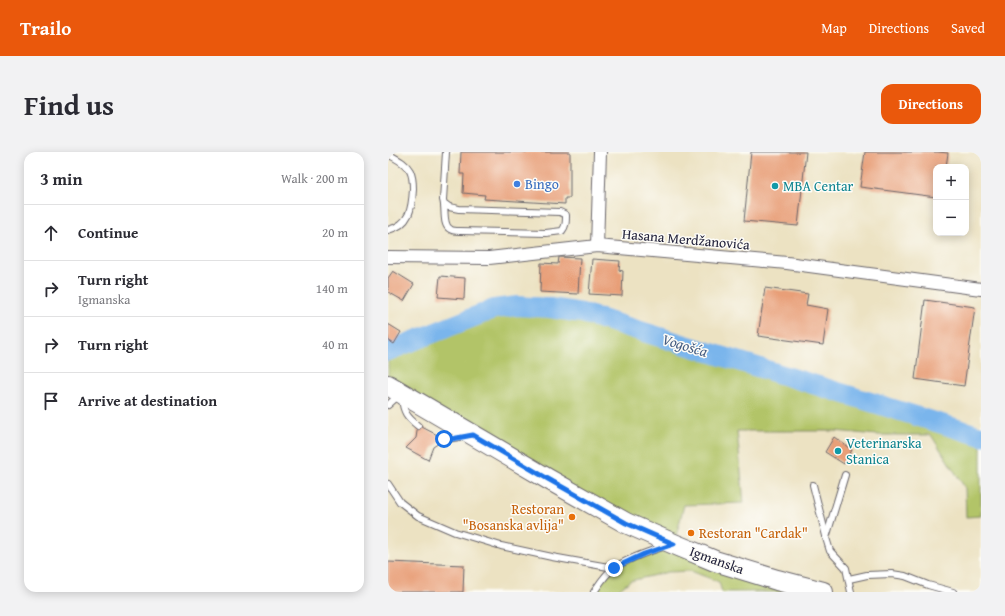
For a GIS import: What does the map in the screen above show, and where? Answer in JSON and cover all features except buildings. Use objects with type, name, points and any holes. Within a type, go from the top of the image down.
[{"type":"main road","name":"Igmanska","points":[[393,394],[473,435],[626,523],[715,561],[752,573],[822,592]]},
{"type":"street","points":[[597,246],[600,152]]},
{"type":"street","name":"Hasana Merdžanovića","points":[[388,257],[489,258],[597,246],[787,263],[981,289]]},
{"type":"lane","points":[[445,204],[449,207],[459,209],[560,212],[566,215],[565,228],[562,231],[546,232],[451,230],[447,227],[445,222],[444,200],[446,152]]},
{"type":"lane","points":[[388,154],[405,164],[410,171],[413,181],[409,214],[401,224],[388,230]]},
{"type":"lane","points":[[393,394],[410,420],[418,426]]},
{"type":"lane","points":[[444,439],[446,440],[473,435]]},
{"type":"lane","points":[[826,538],[845,475]]},
{"type":"lane","points":[[388,484],[400,502],[418,516],[456,532],[501,546],[614,568]]},
{"type":"lane","points":[[813,485],[830,551],[846,568],[851,592]]},
{"type":"lane","points":[[594,592],[603,578],[614,568],[644,554],[674,544]]},
{"type":"lane","points":[[849,579],[867,575],[892,574],[905,576],[928,586],[953,592]]},
{"type":"green space","points":[[517,306],[550,308],[582,313],[981,436],[981,516],[966,517],[965,488],[931,435],[877,435],[835,431],[737,431],[744,503],[684,505],[674,544],[823,592],[722,592],[719,582],[691,571],[668,572],[630,581],[616,592],[594,592],[614,568],[673,544],[388,388],[388,352],[493,309]]},
{"type":"waterway","name":"Vogošća","points":[[388,351],[494,309],[517,306],[550,308],[582,313],[981,436]]},
{"type":"place","name":"Bingo","points":[[517,184]]},
{"type":"place","name":"MBA Centar","points":[[775,186]]},
{"type":"place","name":"Veterinarska Stanica","points":[[838,451]]},
{"type":"place","name":"Restoran \"Bosanska avlija\"","points":[[572,517]]},
{"type":"place","name":"Restoran \"Cardak\"","points":[[691,533]]},
{"type":"route","points":[[444,439],[446,440],[473,435],[626,523],[674,544],[644,554],[614,568]]}]
